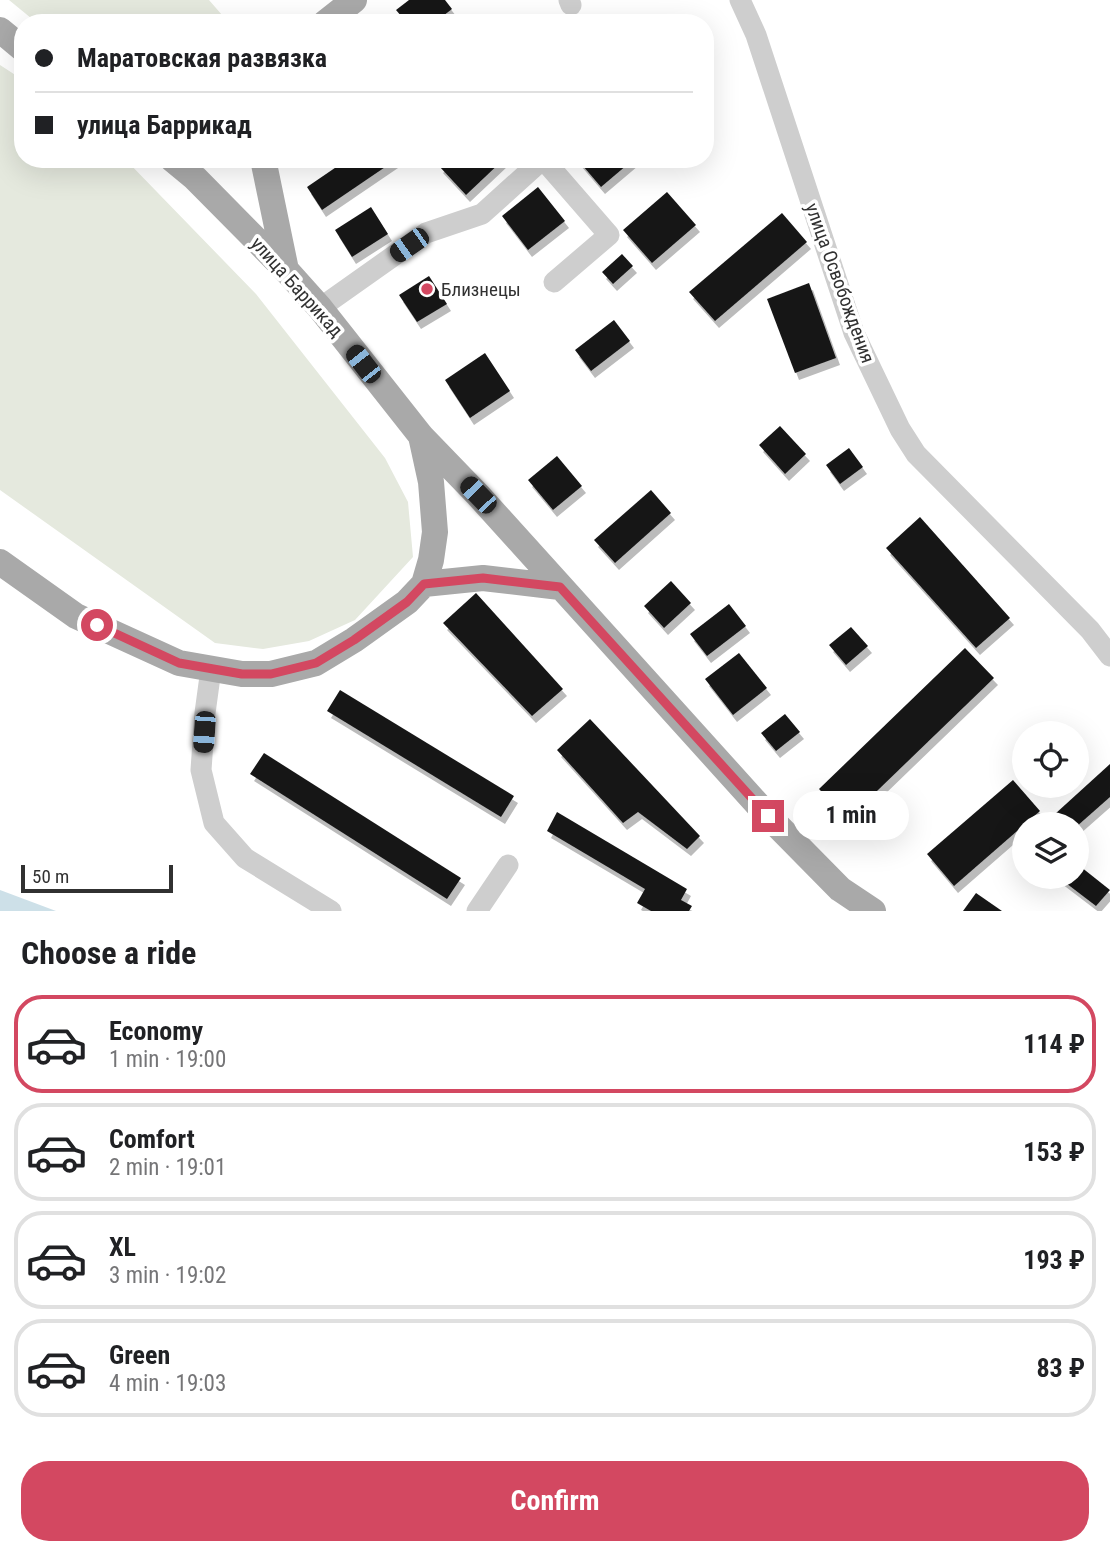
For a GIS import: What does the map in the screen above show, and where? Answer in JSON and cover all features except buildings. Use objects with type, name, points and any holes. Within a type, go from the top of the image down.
[{"type":"main road","points":[[336,14],[354,0]]},
{"type":"main road","points":[[0,30],[14,42]]},
{"type":"main road","name":"улица Баррикад","points":[[183,168],[286,270],[421,436],[478,495],[768,816],[840,889],[873,911]]},
{"type":"main road","points":[[265,168],[286,270]]},
{"type":"main road","points":[[0,562],[76,616],[179,663],[242,674],[271,674],[316,663],[407,602],[424,584],[435,532],[431,482],[421,436]]},
{"type":"main road","points":[[424,584],[483,578],[560,587]]},
{"type":"street","name":"улица Освобождения","points":[[740,0],[756,36],[854,333],[900,429],[916,454],[1090,630],[1110,656]]},
{"type":"street","points":[[320,309],[426,233],[482,214],[533,168]]},
{"type":"street","points":[[551,168],[609,235],[554,282]]},
{"type":"street","points":[[211,668],[201,770],[214,823],[245,858],[331,911]]},
{"type":"street","points":[[477,911],[508,865]]},
{"type":"shaded area","points":[[9,0],[209,0],[221,14],[26,14]]},
{"type":"shaded area","points":[[0,65],[14,74],[14,168],[134,168],[256,294],[385,458],[408,502],[413,557],[355,620],[309,641],[263,649],[215,643],[0,490]]},
{"type":"shaded area","points":[[0,890],[56,911],[0,911]]},
{"type":"place","name":"Близнецы","points":[[427,289]]},
{"type":"route","points":[[97,625],[179,663],[242,674],[271,674],[316,663],[407,602],[424,584],[483,578],[560,587],[768,816]]}]
